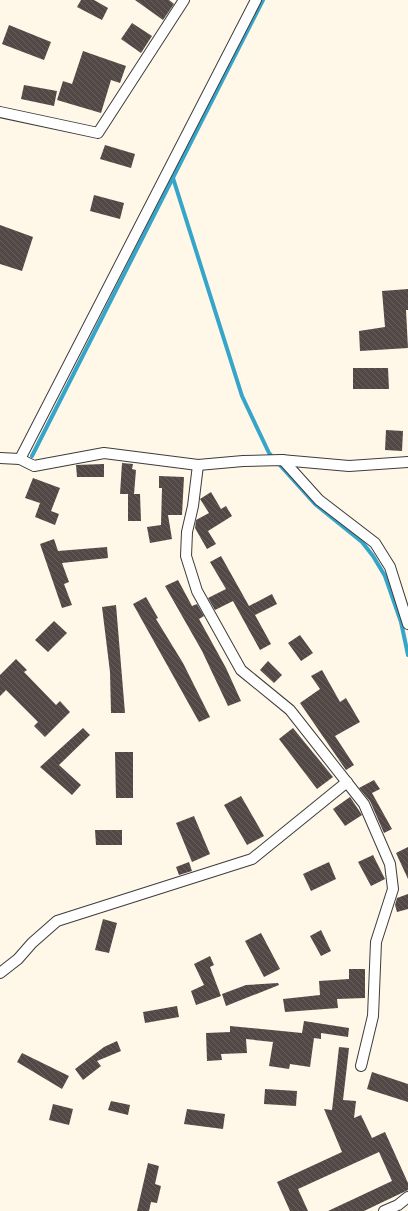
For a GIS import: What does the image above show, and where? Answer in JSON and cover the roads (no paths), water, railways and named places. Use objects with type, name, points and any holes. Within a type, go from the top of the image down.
[{"type":"street","points":[[0,112],[98,133],[184,0]]},
{"type":"street","points":[[20,459],[256,0]]},
{"type":"street","points":[[0,458],[20,459],[34,466],[104,453],[198,465],[243,460],[282,460],[349,466],[408,462]]},
{"type":"street","points":[[282,460],[319,500],[375,543],[390,567],[408,624]]},
{"type":"street","points":[[198,465],[193,506],[187,532],[186,556],[197,591],[241,670],[290,710],[364,804],[390,864],[393,890],[376,942],[374,1016],[361,1066]]},
{"type":"street","points":[[0,972],[18,959],[32,943],[57,921],[252,859],[347,782]]},
{"type":"street","points":[[384,1211],[408,1197]]},
{"type":"waterway","points":[[32,456],[263,0]]},
{"type":"waterway","points":[[173,178],[242,396],[269,453],[315,504],[362,542],[373,556],[385,576],[401,622],[408,655]]}]
